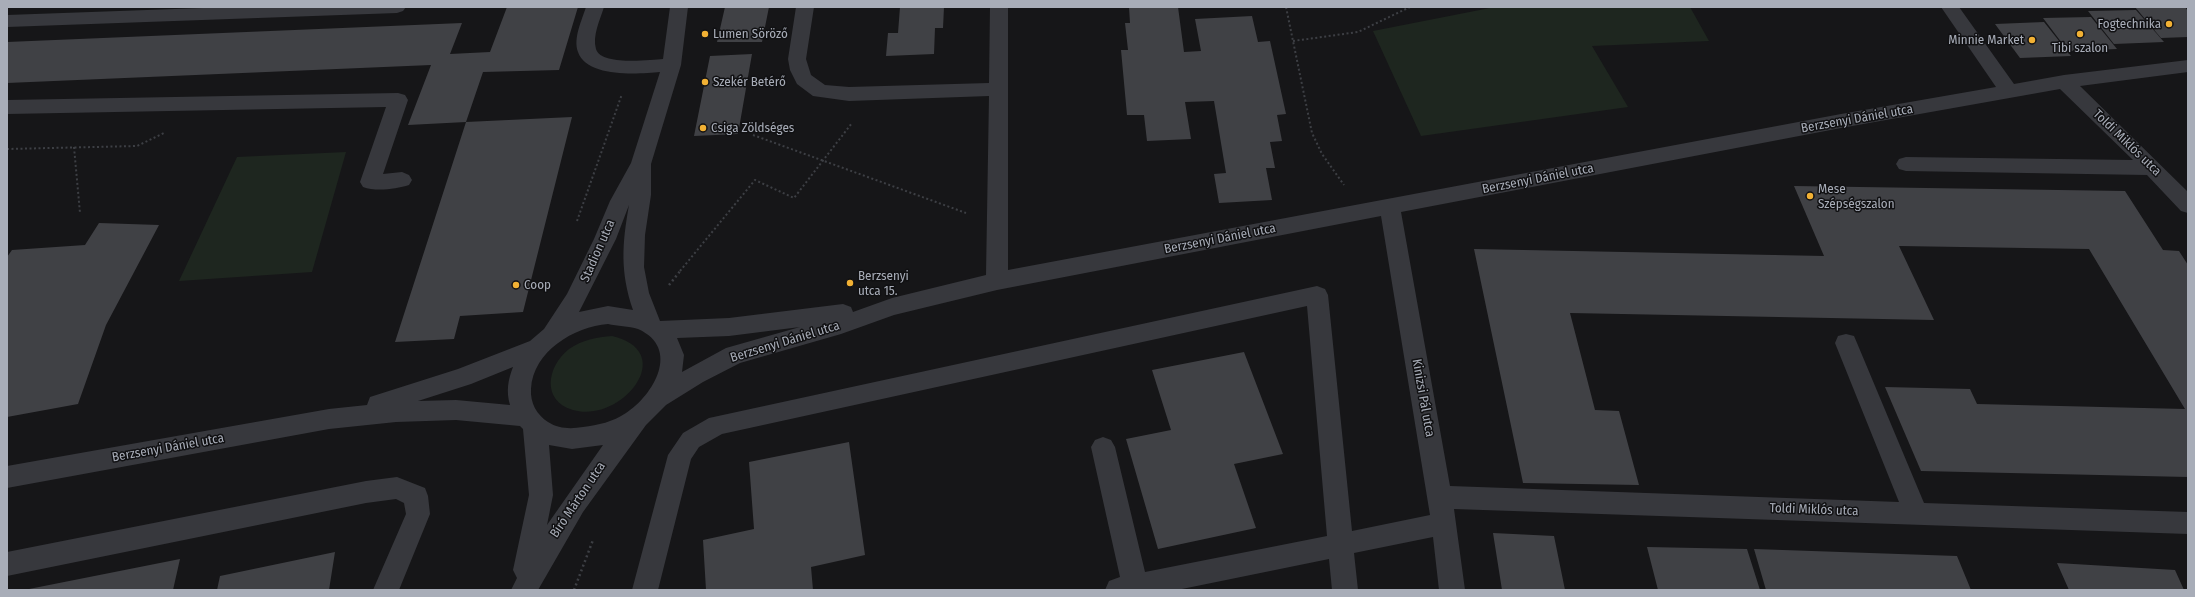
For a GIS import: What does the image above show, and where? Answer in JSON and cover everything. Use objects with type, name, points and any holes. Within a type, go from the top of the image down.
[{"type":"street","points":[[7,22],[397,7]]},
{"type":"street","points":[[595,7],[585,40],[586,50],[600,63],[611,66],[638,67],[672,64]]},
{"type":"street","name":"Stadion utca","points":[[544,342],[564,318],[575,300],[605,239],[620,201],[641,163],[672,64],[679,7]]},
{"type":"street","points":[[805,7],[797,59],[799,70],[804,79],[816,88],[830,93],[874,94],[998,90]]},
{"type":"street","points":[[997,281],[1000,7]]},
{"type":"street","points":[[1950,7],[2010,92]]},
{"type":"street","name":"Berzsenyi Dániel utca","points":[[661,397],[694,375],[734,355],[841,325],[892,307],[997,281],[1833,123],[2064,82],[2188,66]]},
{"type":"street","name":"Toldi Miklós utca","points":[[2064,82],[2154,168],[2188,205]]},
{"type":"street","points":[[7,107],[398,100],[370,182],[402,180]]},
{"type":"street","name":"Stadion utca","points":[[641,163],[641,195],[634,235],[633,267],[638,294],[654,326]]},
{"type":"street","points":[[1906,164],[2154,168]]},
{"type":"street","name":"Kinizsi Pál utca","points":[[1390,206],[1440,497],[1442,524],[1452,590]]},
{"type":"street","points":[[645,590],[680,455],[691,440],[717,425],[1317,295],[1344,590]]},
{"type":"street","name":"Berzsenyi Dániel utca","points":[[654,326],[729,327],[892,307]]},
{"type":"street","points":[[623,315],[654,326],[670,345],[673,365],[667,386],[661,397],[642,416],[615,432],[584,439],[556,437],[544,432],[530,421],[520,404],[518,390],[520,376],[527,362],[544,342],[578,321],[593,316],[623,315]]},
{"type":"street","name":"Berzsenyi Dániel utca","points":[[329,419],[463,377],[502,363],[544,342]]},
{"type":"street","points":[[1846,343],[1916,513]]},
{"type":"street","name":"Berzsenyi Dániel utca","points":[[7,477],[329,419],[396,412],[456,410],[530,421]]},
{"type":"street","name":"Bíró Márton utca","points":[[523,590],[553,536],[585,487],[642,416]]},
{"type":"street","name":"Bíró Márton utca","points":[[523,590],[541,495],[540,465],[530,421]]},
{"type":"street","points":[[1104,447],[1126,588],[1442,524]]},
{"type":"street","points":[[7,564],[366,492],[397,488],[416,496],[418,514],[386,590]]},
{"type":"street","name":"Toldi Miklós utca","points":[[1440,497],[2188,523]]},
{"type":"path","points":[[1286,7],[1312,133],[1322,154],[1363,212]]},
{"type":"path","points":[[1293,41],[1358,32],[1410,7]]},
{"type":"path","points":[[575,225],[597,169],[623,90],[638,67]]},
{"type":"path","points":[[668,287],[755,180],[794,198],[825,160],[874,94]]},
{"type":"path","points":[[7,149],[137,146],[165,133]]},
{"type":"path","points":[[753,136],[825,160],[997,225]]},
{"type":"path","points":[[74,147],[80,213]]},
{"type":"shaded area","points":[[1495,7],[1690,7],[1709,41],[1592,46],[1628,107],[1421,136],[1373,31]]},
{"type":"shaded area","points":[[346,152],[312,272],[179,281],[237,157]]},
{"type":"shaded area","points":[[612,336],[632,344],[641,356],[642,370],[636,384],[624,397],[609,407],[591,411],[573,410],[563,405],[556,399],[552,391],[552,373],[556,364],[569,349],[584,341]]},
{"type":"building","points":[[507,7],[578,7],[559,70],[483,72],[466,122],[408,125],[431,65],[7,83],[7,42],[462,23],[450,54],[490,52]]},
{"type":"building","points":[[725,7],[769,7],[762,42],[717,42]]},
{"type":"building","points":[[900,7],[944,7],[943,28],[935,28],[934,54],[886,56],[888,33],[898,33]]},
{"type":"building","points":[[1129,7],[1178,7],[1184,52],[1201,51],[1195,19],[1252,16],[1258,42],[1270,41],[1286,114],[1277,115],[1282,141],[1270,142],[1275,168],[1266,168],[1272,200],[1219,203],[1214,174],[1226,173],[1214,101],[1185,102],[1191,139],[1147,141],[1144,115],[1127,115],[1121,50],[1128,50],[1125,23],[1130,23]]},
{"type":"building","name":"Fogtechnika","points":[[2135,7],[2185,7],[2188,11],[2188,37],[2161,38]]},
{"type":"building","points":[[2136,10],[2164,42],[2114,44],[2088,11]]},
{"type":"building","name":"Tibi szalon","points":[[2091,17],[2117,49],[2068,51],[2043,18]]},
{"type":"building","name":"Minnie Market","points":[[2044,22],[2071,56],[2020,58],[1995,24]]},
{"type":"building","points":[[752,54],[738,134],[694,136],[710,56]]},
{"type":"building","points":[[572,117],[523,312],[460,316],[454,339],[395,342],[466,122]]},
{"type":"building","points":[[1794,186],[2125,191],[2163,250],[2179,251],[2188,265],[2188,477],[1921,471],[1885,387],[1970,389],[1977,404],[2185,409],[2089,249],[1899,246],[1934,320],[1570,313],[1595,410],[1619,411],[1639,485],[1523,483],[1474,249],[1824,256]]},
{"type":"building","points":[[99,223],[159,225],[106,325],[78,404],[7,417],[7,257],[12,250],[85,245]]},
{"type":"building","points":[[1244,352],[1283,454],[1234,464],[1256,528],[1158,549],[1126,439],[1171,430],[1152,370]]},
{"type":"building","points":[[849,442],[865,555],[811,567],[813,590],[706,590],[703,540],[754,529],[749,462]]},
{"type":"building","points":[[1493,533],[1554,536],[1565,590],[1502,590]]},
{"type":"building","points":[[1647,547],[1747,549],[1760,590],[1658,590]]},
{"type":"building","points":[[1754,549],[1957,556],[1971,590],[1766,590]]},
{"type":"building","points":[[335,552],[329,590],[217,590],[220,576]]},
{"type":"building","points":[[180,559],[173,590],[29,590],[29,589]]},
{"type":"building","points":[[2057,563],[2175,570],[2184,590],[2069,590]]},
{"type":"place","name":"Fogtechnika","points":[[2169,24]]},
{"type":"place","name":"Lumen Söröző","points":[[705,34]]},
{"type":"place","name":"Tibi szalon","points":[[2080,34]]},
{"type":"place","name":"Minnie Market","points":[[2032,40]]},
{"type":"place","name":"Szekér Betérő","points":[[705,82]]},
{"type":"place","name":"Csiga Zöldséges","points":[[703,128]]},
{"type":"place","name":"Mese Szépségszalon","points":[[1810,196]]},
{"type":"place","name":"Berzsenyi utca 15.","points":[[850,283]]},
{"type":"place","name":"Coop","points":[[516,285]]}]
